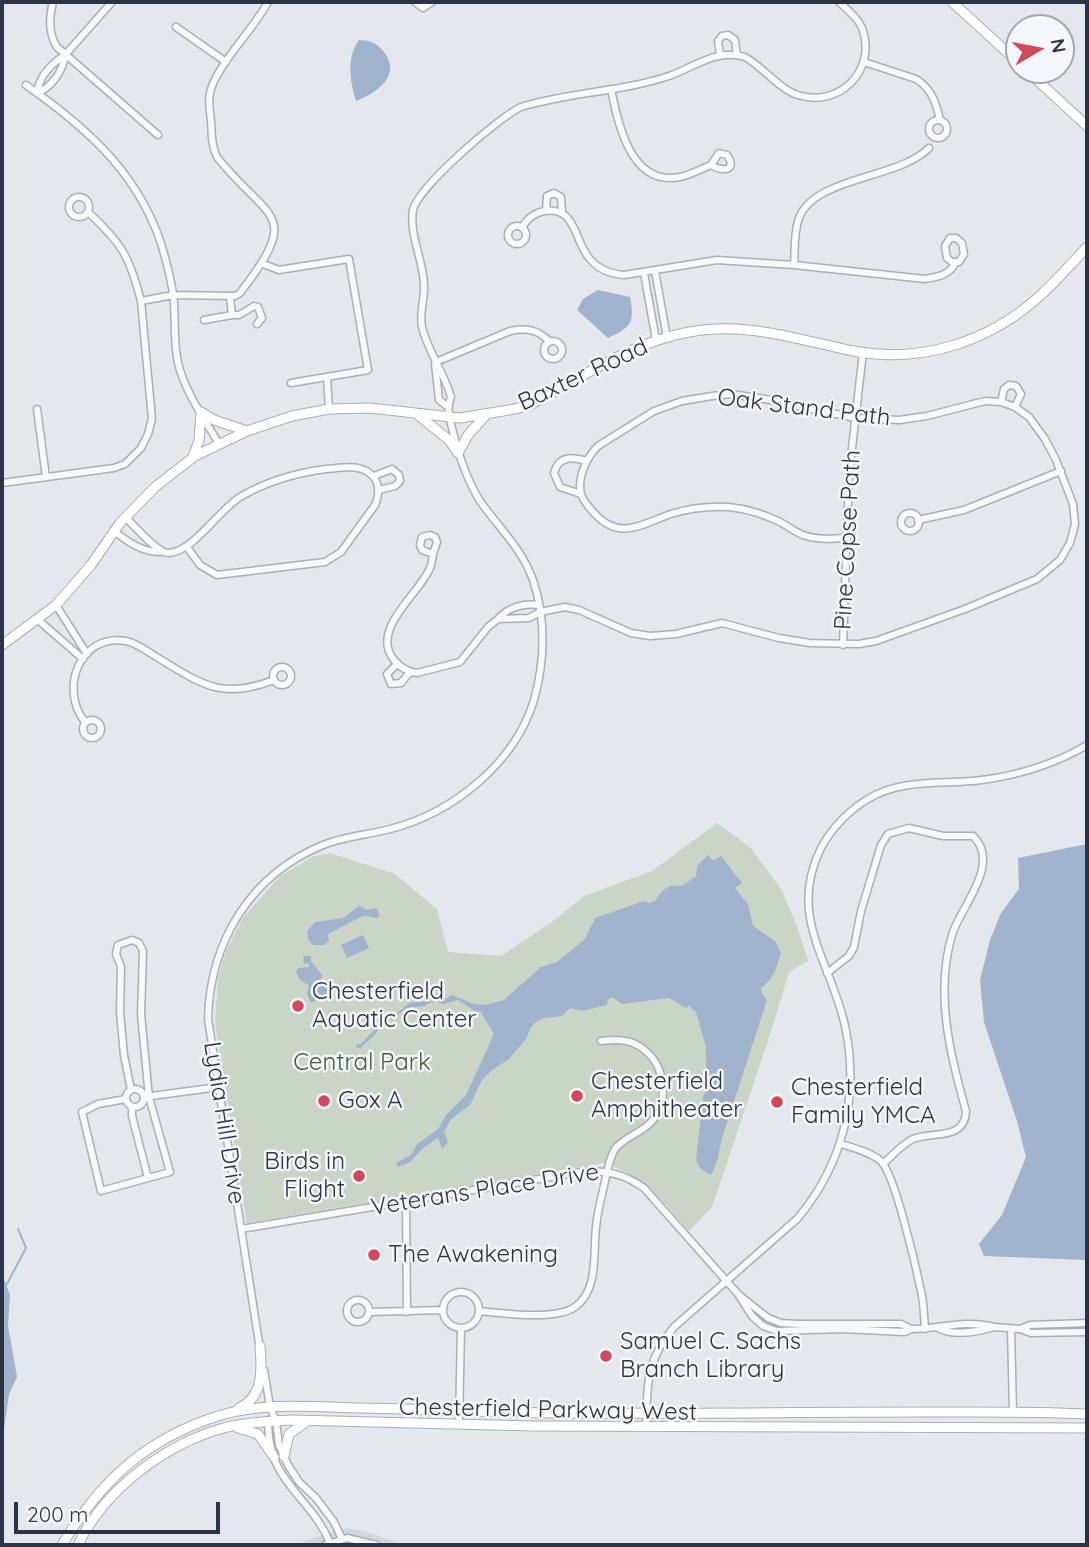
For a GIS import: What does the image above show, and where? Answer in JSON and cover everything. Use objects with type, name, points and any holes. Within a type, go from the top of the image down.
[{"type":"street","points":[[53,2],[51,34],[57,47],[158,135]]},
{"type":"street","points":[[37,93],[46,90],[63,67],[65,55],[112,2]]},
{"type":"street","points":[[141,300],[173,295],[230,297],[240,293],[263,264],[275,237],[272,216],[224,166],[212,147],[209,97],[226,62],[244,40],[268,2]]},
{"type":"street","points":[[415,2],[423,8],[432,2]]},
{"type":"street","points":[[737,55],[735,40],[728,34],[722,36],[718,41],[720,54],[737,55],[760,66],[789,92],[827,97],[843,91],[855,80],[864,62],[864,32],[860,23],[839,2]]},
{"type":"street","points":[[952,2],[1005,51]]},
{"type":"street","points":[[176,27],[226,62]]},
{"type":"street","name":"Lydia Hill Drive","points":[[270,1407],[208,1019],[213,971],[236,916],[268,878],[289,863],[326,844],[393,829],[448,805],[487,775],[508,750],[524,724],[533,702],[542,659],[539,609],[534,586],[515,544],[480,500],[458,453],[447,406],[439,400],[436,362],[420,313],[424,287],[412,219],[417,198],[441,173],[511,112],[534,103],[668,76],[720,54]]},
{"type":"street","points":[[794,265],[799,219],[815,198],[829,190],[917,159],[948,131],[947,125],[940,120],[932,94],[923,83],[864,62]]},
{"type":"street","points":[[1041,84],[1087,126]]},
{"type":"street","points":[[26,85],[61,109],[120,165],[153,224],[164,255],[173,295],[174,338],[178,363],[187,389],[219,444]]},
{"type":"street","points":[[611,89],[619,128],[644,169],[657,176],[681,177],[711,165]]},
{"type":"street","points":[[932,144],[929,127],[932,122],[940,120]]},
{"type":"street","points":[[546,211],[547,196],[554,193],[561,197],[562,213]]},
{"type":"street","points":[[522,227],[536,214],[546,211],[562,213],[573,224],[587,256],[596,265],[614,274],[644,273],[717,260],[925,279],[944,274],[953,268],[955,263]]},
{"type":"street","points":[[2,484],[114,468],[125,464],[145,441],[152,419],[141,300],[128,258],[108,230],[88,212]]},
{"type":"street","name":"Baxter Road","points":[[2,645],[56,605],[91,565],[125,517],[155,487],[193,457],[247,431],[292,416],[329,410],[370,408],[450,418],[486,415],[532,404],[626,352],[656,340],[705,330],[750,330],[863,352],[919,353],[957,345],[1004,323],[1043,293],[1087,247]]},
{"type":"street","points":[[263,264],[279,270],[349,259],[368,370],[291,383]]},
{"type":"street","points":[[655,271],[667,338]]},
{"type":"street","points":[[644,273],[656,340]]},
{"type":"street","points":[[230,297],[232,315]]},
{"type":"street","points":[[204,320],[239,315],[254,306],[258,307],[262,318],[257,324]]},
{"type":"street","points":[[436,362],[510,331],[532,329],[550,341]]},
{"type":"street","name":"Pine Copse Path","points":[[843,645],[849,474],[863,352]]},
{"type":"street","points":[[327,377],[329,410]]},
{"type":"street","points":[[1001,402],[1004,389],[1016,386],[1021,394],[1015,407]]},
{"type":"street","name":"Oak Stand Path","points":[[539,609],[565,607],[579,610],[631,633],[650,636],[676,634],[722,623],[779,638],[843,645],[876,641],[965,609],[1037,579],[1060,560],[1070,543],[1075,524],[1073,504],[1061,471],[1037,427],[1015,407],[1001,402],[980,402],[900,420],[855,418],[732,394],[682,401],[654,411],[598,446],[587,461],[581,476],[581,494]]},
{"type":"street","points":[[37,409],[46,477]]},
{"type":"street","points":[[201,412],[247,431]]},
{"type":"street","points":[[193,457],[199,440],[201,412]]},
{"type":"street","points":[[418,415],[449,440],[458,453],[468,435],[486,415]]},
{"type":"street","points":[[587,461],[566,458],[555,472],[555,479],[560,487],[581,494],[600,519],[609,526],[621,529],[643,526],[670,514],[709,506],[750,510],[782,523],[802,535],[846,538]]},
{"type":"street","points":[[114,531],[148,552],[176,552],[187,547],[240,497],[279,478],[311,471],[361,468],[374,477],[379,490],[375,505],[341,552],[325,562],[217,575],[200,565],[187,547]]},
{"type":"street","points":[[374,477],[392,469],[400,475],[400,481],[395,486],[379,490]]},
{"type":"street","points":[[918,520],[964,510],[1061,471]]},
{"type":"street","points":[[125,517],[160,552]]},
{"type":"street","points":[[433,554],[428,573],[398,614],[388,635],[388,652],[397,664],[410,672],[417,673],[460,662],[488,627],[505,612],[521,605],[539,609]]},
{"type":"street","points":[[56,605],[85,656]]},
{"type":"street","points":[[498,619],[529,618],[539,609]]},
{"type":"street","points":[[37,620],[85,656]]},
{"type":"street","points":[[85,722],[78,714],[72,690],[76,668],[85,656],[104,644],[126,642],[136,645],[198,683],[213,687],[238,690],[274,680]]},
{"type":"street","points":[[397,664],[387,674],[391,684],[401,683],[410,672]]},
{"type":"street","points":[[646,1426],[649,1369],[657,1350],[674,1327],[805,1210],[828,1177],[841,1144],[847,1113],[850,1057],[838,1000],[814,938],[808,910],[808,882],[827,837],[845,815],[868,798],[897,787],[1010,775],[1060,759],[1087,745]]},
{"type":"street","points":[[827,973],[849,956],[854,947],[861,911],[881,845],[888,834],[909,828],[943,836],[973,836],[983,847],[984,862],[952,934],[945,972],[944,998],[949,1036],[966,1119],[964,1125],[954,1131],[913,1139],[883,1164]]},
{"type":"street","points":[[132,940],[139,943],[143,951],[141,1014],[146,1097],[170,1172],[101,1191],[82,1112],[98,1104],[126,1099],[131,1090],[120,1012],[121,967],[116,954],[118,945],[132,940]]},
{"type":"street","points":[[479,1311],[557,1314],[574,1308],[588,1292],[595,1263],[596,1228],[608,1171],[617,1147],[645,1129],[660,1108],[663,1094],[658,1065],[641,1047],[630,1042],[601,1041]]},
{"type":"street","points":[[146,1097],[219,1087]]},
{"type":"street","points":[[131,1090],[139,1090],[146,1097]]},
{"type":"street","points":[[132,1107],[141,1105],[146,1097]]},
{"type":"street","points":[[126,1099],[132,1107],[148,1178]]},
{"type":"street","points":[[841,1144],[869,1154],[883,1164],[895,1192],[921,1289],[925,1329]]},
{"type":"street","name":"Veterans Place Drive","points":[[241,1229],[587,1171],[608,1171],[627,1176],[644,1188],[738,1294],[751,1316],[763,1326],[777,1331],[842,1329],[905,1332],[911,1329],[938,1328],[945,1332],[981,1331],[994,1327],[1020,1329]]},
{"type":"street","points":[[406,1201],[407,1311]]},
{"type":"street","points":[[457,1292],[463,1292],[474,1297],[479,1311],[472,1325],[461,1328],[447,1321],[443,1310],[447,1299],[457,1292]]},
{"type":"street","points":[[369,1312],[443,1310]]},
{"type":"street","points":[[1020,1329],[1030,1325],[1087,1323]]},
{"type":"street","points":[[459,1424],[461,1328]]},
{"type":"street","points":[[1011,1328],[1013,1426]]},
{"type":"street","points":[[1020,1329],[1031,1333],[1087,1332]]},
{"type":"street","points":[[225,1415],[246,1405],[257,1390],[262,1376],[260,1346]]},
{"type":"street","points":[[270,1407],[279,1445],[282,1475],[323,1525],[328,1544],[342,1539],[354,1539],[377,1545]]},
{"type":"street","name":"Chesterfield Parkway West","points":[[62,1545],[86,1508],[121,1469],[173,1434],[225,1415],[270,1407],[1087,1414]]},
{"type":"street","name":"Chesterfield Parkway West","points":[[78,1545],[101,1510],[142,1470],[179,1445],[229,1427],[272,1421],[646,1426],[1087,1427]]},
{"type":"street","points":[[279,1456],[289,1434],[295,1427],[307,1421]]},
{"type":"street","points":[[229,1427],[247,1429],[258,1434],[316,1498],[334,1522],[342,1539]]},
{"type":"shaded area","points":[[346,1528],[368,1532],[401,1544],[412,1545],[299,1545]]},
{"type":"green space","name":"Central Park","points":[[717,823],[750,847],[781,889],[808,961],[789,972],[712,1207],[689,1231],[642,1182],[605,1163],[247,1223],[215,1023],[218,978],[226,951],[243,918],[279,877],[312,857],[330,853],[395,874],[437,909],[448,952],[501,956],[552,922],[584,896],[652,871]]},
{"type":"water","points":[[359,40],[370,41],[379,46],[389,60],[390,68],[389,76],[379,88],[356,101],[350,69],[352,54]]},
{"type":"water","points":[[598,290],[630,297],[630,324],[608,338],[577,310],[583,299]]},
{"type":"water","points":[[1087,844],[1086,1260],[984,1256],[979,1244],[1002,1215],[1026,1157],[1017,1121],[984,1022],[980,980],[990,940],[1001,913],[1019,889],[1018,858]]},
{"type":"water","points":[[708,855],[713,861],[721,856],[742,883],[735,888],[748,904],[753,926],[775,941],[781,953],[770,980],[761,988],[767,1000],[711,1175],[700,1168],[696,1160],[703,1097],[707,1088],[706,1047],[696,1012],[689,1006],[686,1008],[669,998],[622,1004],[612,997],[608,999],[607,1005],[582,1011],[570,1008],[562,1016],[536,1022],[530,1028],[527,1038],[509,1059],[482,1080],[470,1105],[451,1119],[444,1132],[448,1142],[442,1149],[438,1138],[410,1162],[398,1167],[396,1163],[411,1155],[417,1144],[438,1129],[446,1115],[466,1095],[494,1034],[480,1011],[476,1012],[458,1000],[444,1004],[434,1001],[424,1006],[407,1008],[392,1019],[383,1020],[375,1035],[360,1048],[356,1048],[357,1044],[361,1044],[377,1027],[375,1019],[395,1015],[409,1003],[443,1000],[452,995],[471,1003],[485,1005],[504,1000],[541,967],[557,962],[585,939],[595,918],[644,901],[655,901],[666,889],[682,886],[696,876],[697,866]]},
{"type":"water","points":[[359,906],[367,910],[376,908],[380,915],[377,918],[362,917],[346,925],[328,935],[329,941],[324,945],[313,945],[308,939],[307,931],[315,922],[343,918]]},
{"type":"water","points":[[363,935],[369,948],[347,958],[341,945]]},
{"type":"water","points":[[304,956],[311,956],[311,961],[322,975],[321,983],[330,994],[311,1003],[307,994],[309,985],[301,981],[296,973],[298,968],[309,967],[309,964],[303,963]]},
{"type":"water","points":[[2,1274],[10,1295],[8,1326],[17,1377],[9,1394],[2,1444]]},
{"type":"waterway","points":[[7,1284],[26,1248],[18,1229]]},
{"type":"place","name":"Chesterfield Aquatic Center","points":[[298,1006]]},
{"type":"place","name":"Chesterfield Amphitheater","points":[[577,1096]]},
{"type":"place","name":"Gox A","points":[[324,1101]]},
{"type":"place","name":"Chesterfield Family YMCA","points":[[777,1102]]},
{"type":"place","name":"Birds in Flight","points":[[359,1176]]},
{"type":"place","name":"The Awakening","points":[[374,1255]]},
{"type":"place","name":"Samuel C. Sachs Branch Library","points":[[606,1356]]}]
